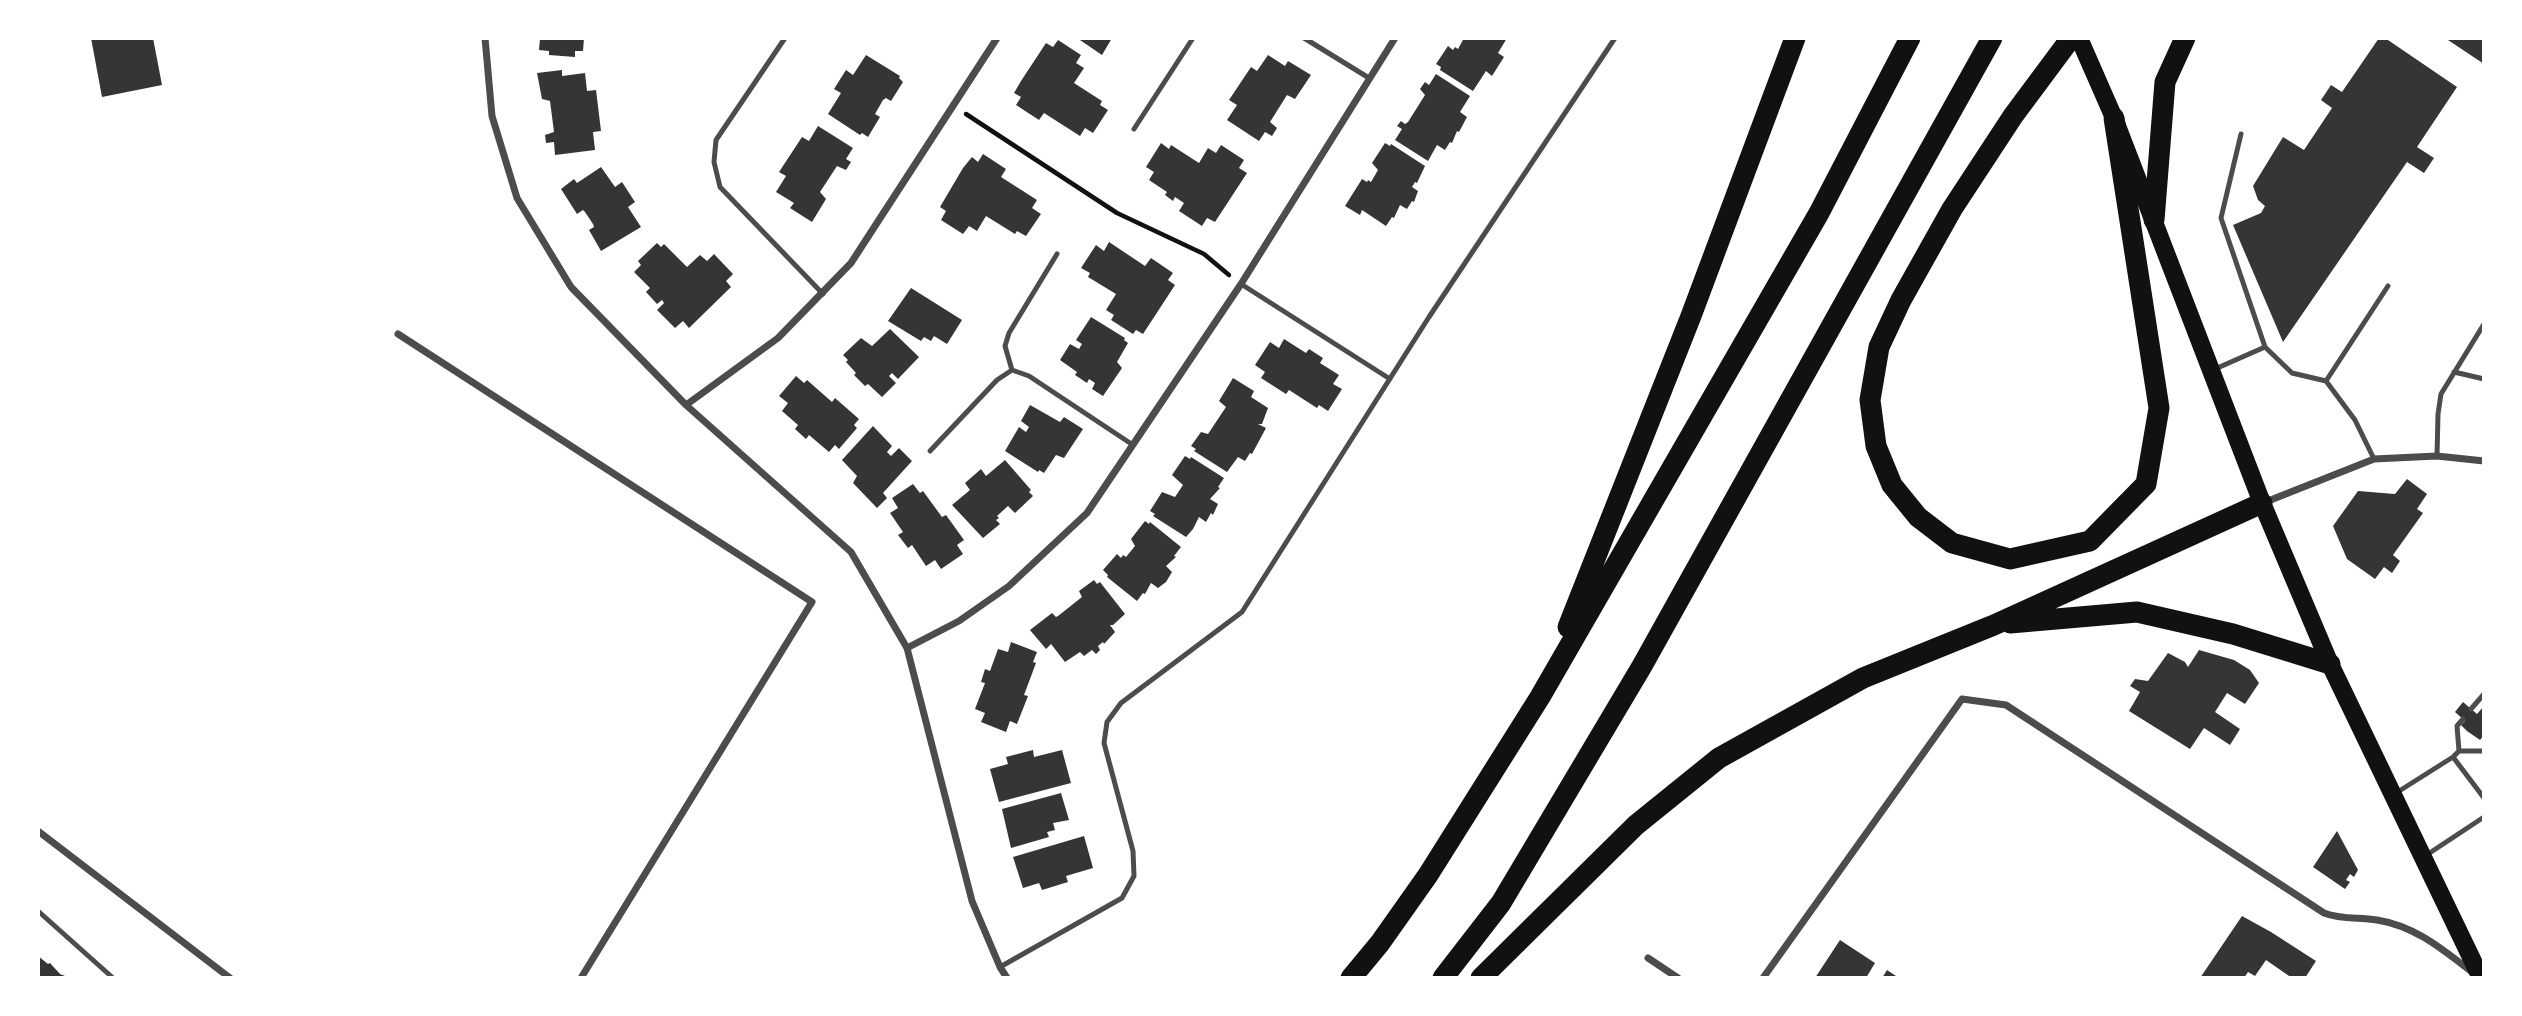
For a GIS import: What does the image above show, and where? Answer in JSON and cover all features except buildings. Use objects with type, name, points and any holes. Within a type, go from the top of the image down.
[{"type":"highway","points":[[1540,697],[1691,316],[1795,38]]},
{"type":"highway","points":[[1351,978],[1380,943],[1428,875],[1540,697],[1819,213],[1910,38]]},
{"type":"highway","points":[[2071,38],[2013,116],[1952,208],[1901,300],[1880,347],[1870,400],[1876,446],[1892,485],[1918,517],[1952,543],[2010,559],[2090,541],[2146,484],[2159,408],[2114,118]]},
{"type":"highway","points":[[2154,220],[2165,82],[2185,38]]},
{"type":"highway","points":[[1443,978],[1501,903],[1642,666],[1988,45]]},
{"type":"highway","points":[[1481,978],[1636,825],[1719,758],[1863,678],[1994,625],[2262,503]]},
{"type":"highway","points":[[1994,625],[2137,612],[2232,634],[2330,664]]},
{"type":"main road","points":[[2080,38],[2154,220],[2262,503],[2330,664],[2480,978]]},
{"type":"street","points":[[485,38],[492,116],[517,198],[571,287],[686,405],[851,552],[907,648],[972,901],[1007,978]]},
{"type":"street","points":[[686,405],[778,338],[851,263],[997,38]]},
{"type":"street","points":[[907,648],[959,621],[1009,586],[1087,513],[1241,284],[1395,38]]},
{"type":"street","points":[[398,334],[812,602],[581,978]]},
{"type":"street","points":[[2262,503],[2374,459],[2437,456],[2483,461]]},
{"type":"street","points":[[1763,978],[1962,699],[2006,705],[2324,913],[2337,918],[2357,917],[2401,926],[2421,934],[2480,978]]},
{"type":"street","points":[[38,831],[230,978]]},
{"type":"street","points":[[1648,958],[1678,978]]},
{"type":"lane","points":[[785,38],[716,140],[713,162],[720,187],[823,294]]},
{"type":"lane","points":[[1135,129],[1193,38]]},
{"type":"lane","points":[[1304,38],[1369,78]]},
{"type":"lane","points":[[1000,967],[1122,898],[1135,876],[1133,851],[1104,743],[1107,722],[1121,703],[1242,612],[1390,379],[1615,38]]},
{"type":"lane","points":[[2241,134],[2221,218],[2265,347],[2292,373],[2326,381],[2355,420],[2374,459]]},
{"type":"lane","points":[[1012,370],[1005,346],[1009,333],[1057,254]]},
{"type":"lane","points":[[1241,284],[1390,379]]},
{"type":"lane","points":[[2326,381],[2388,286]]},
{"type":"lane","points":[[2437,456],[2441,394],[2483,324]]},
{"type":"lane","points":[[2212,370],[2265,347]]},
{"type":"lane","points":[[1012,370],[1029,376],[1133,445]]},
{"type":"lane","points":[[930,451],[997,380],[1012,370]]},
{"type":"lane","points":[[2454,372],[2483,379]]},
{"type":"lane","points":[[2471,709],[2483,694]]},
{"type":"lane","points":[[2459,751],[2457,726],[2463,719]]},
{"type":"lane","points":[[2393,794],[2459,751],[2483,751]]},
{"type":"lane","points":[[2453,757],[2483,798]]},
{"type":"lane","points":[[2423,858],[2483,817]]},
{"type":"lane","points":[[38,911],[113,978]]},
{"type":"path","points":[[953,106],[1117,213],[1204,254],[1241,284]]}]
